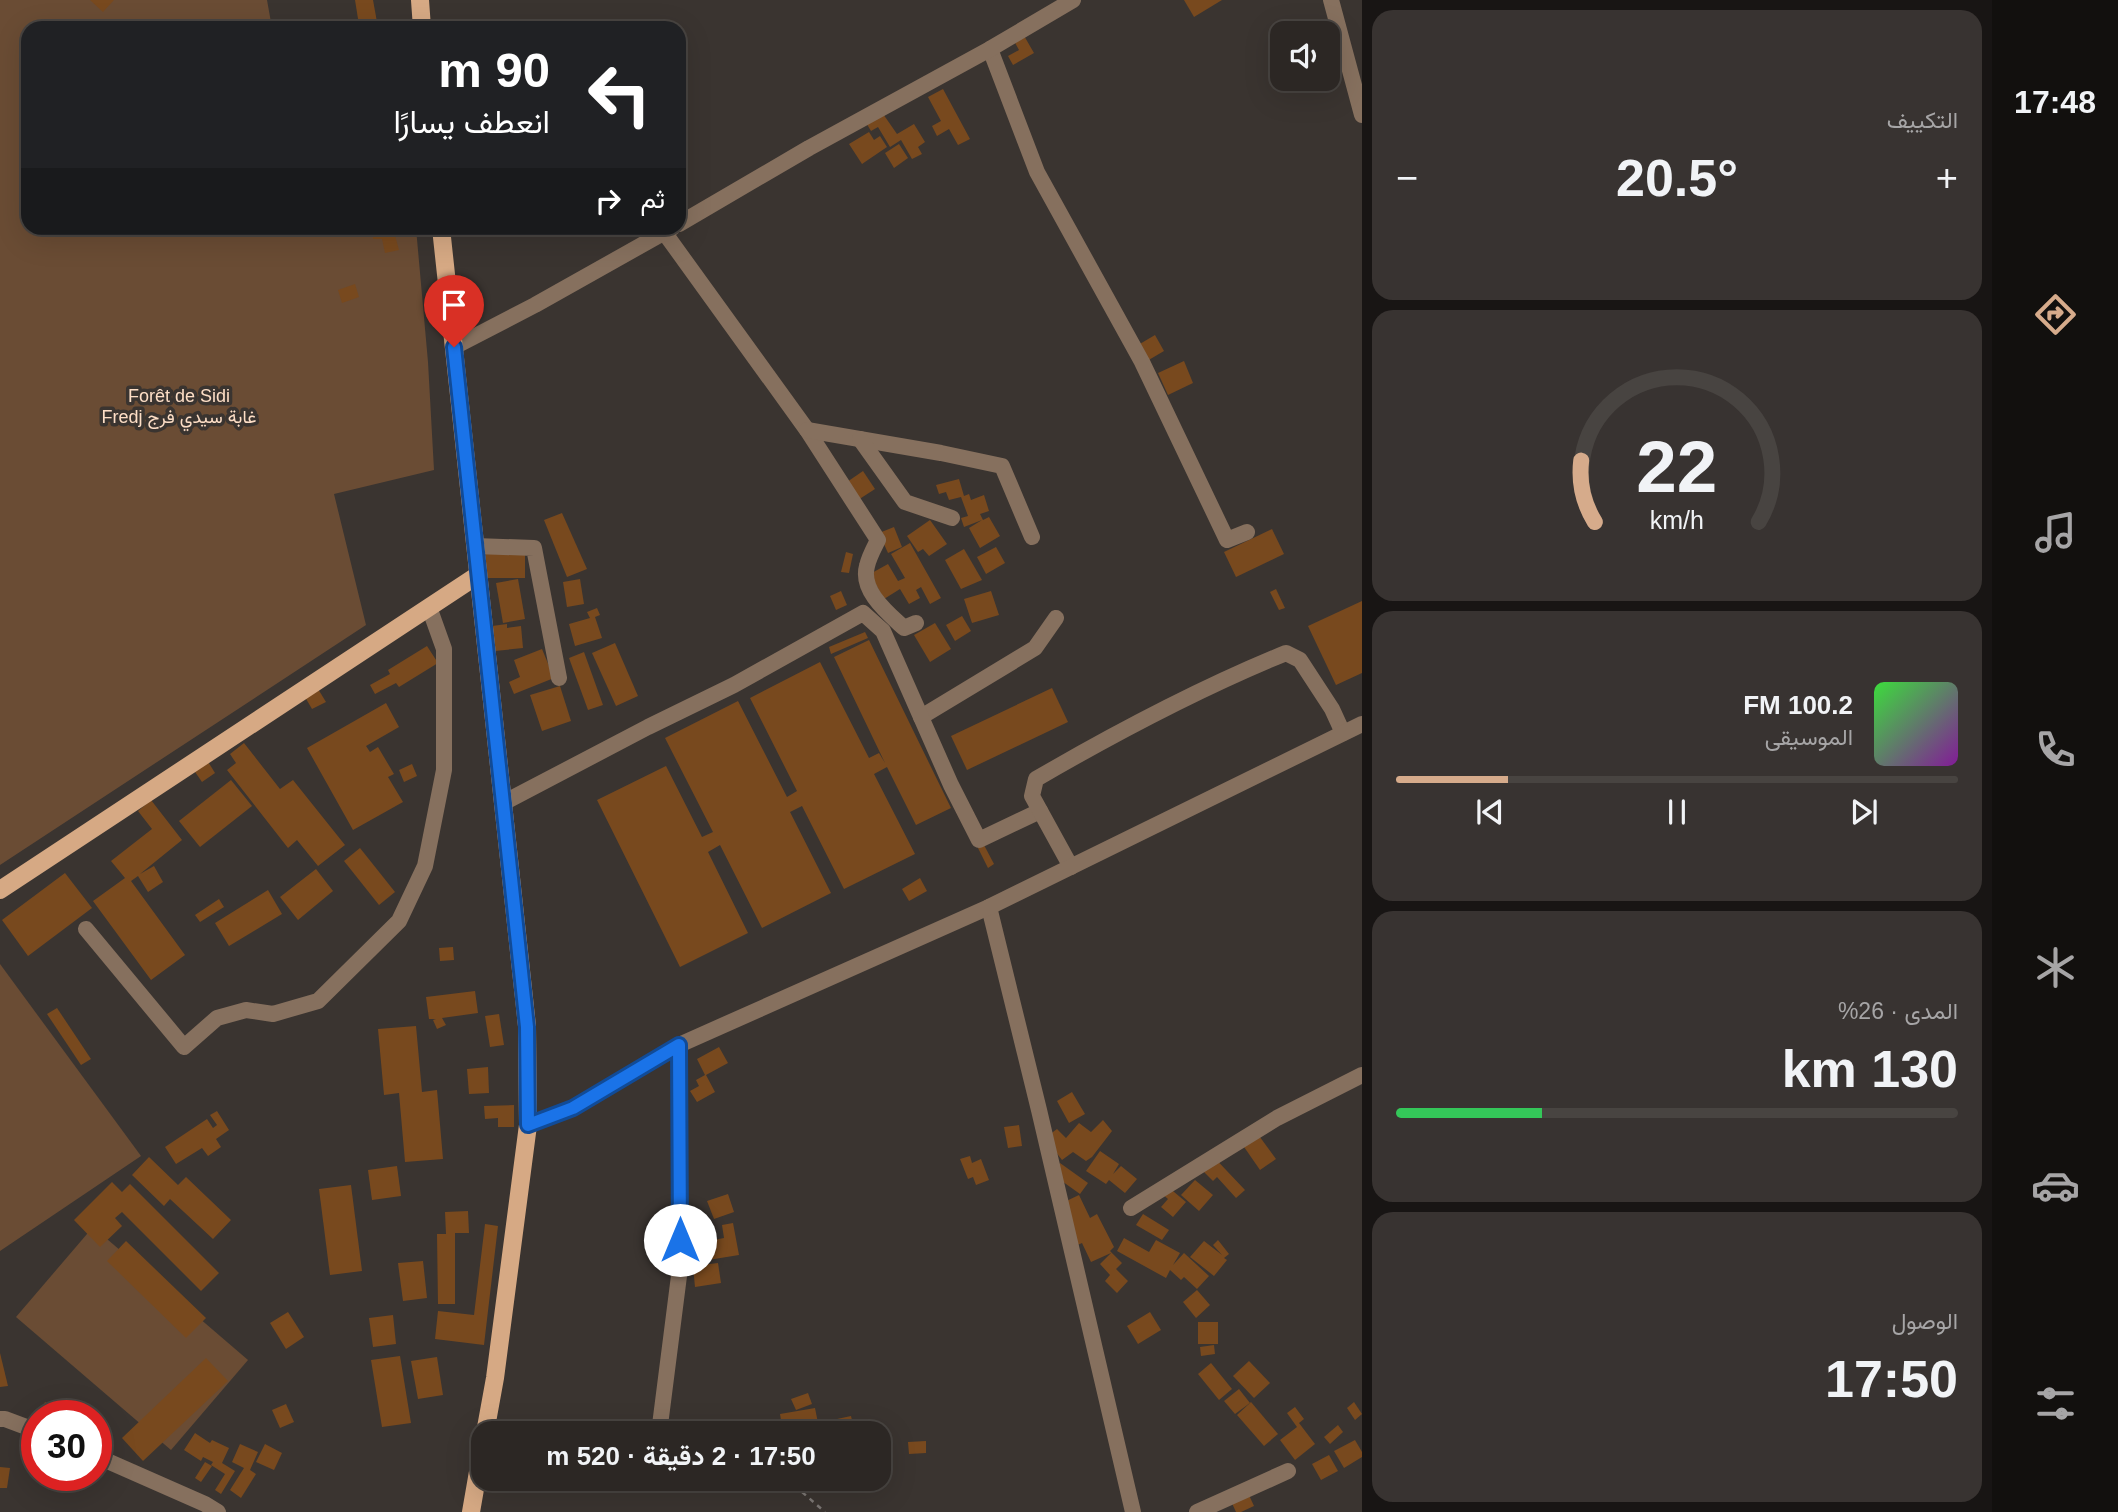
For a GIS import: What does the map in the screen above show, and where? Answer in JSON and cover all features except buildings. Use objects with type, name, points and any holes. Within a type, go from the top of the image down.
[{"type":"main road","points":[[419,0],[421,21]]},
{"type":"main road","points":[[442,235],[527,1027],[528,1125],[487,1421]]},
{"type":"main road","points":[[0,890],[478,575]]},
{"type":"main road","points":[[471,1512],[475,1491]]},
{"type":"street","points":[[686,220],[1073,0]]},
{"type":"street","points":[[1331,0],[1362,115]]},
{"type":"street","points":[[990,49],[1037,172],[1142,362],[1227,540],[1247,532]]},
{"type":"street","points":[[454,347],[660,235]]},
{"type":"street","points":[[677,235],[878,540],[866,569],[866,582],[877,601],[904,628],[916,623]]},
{"type":"street","points":[[807,430],[1002,466],[1032,537]]},
{"type":"street","points":[[860,439],[905,502],[952,518]]},
{"type":"street","points":[[475,546],[534,548],[559,678]]},
{"type":"street","points":[[86,929],[184,1047],[217,1018],[246,1010],[273,1013],[318,1001],[399,921],[425,866],[443,770],[444,649],[429,607]]},
{"type":"street","points":[[503,803],[734,685],[863,613],[883,631],[951,785],[979,840],[1040,811]]},
{"type":"street","points":[[921,717],[1035,648],[1056,618]]},
{"type":"street","points":[[1071,867],[1032,796],[1037,779],[1154,714],[1286,653],[1300,660],[1332,709],[1343,733]]},
{"type":"street","points":[[528,1125],[573,1108],[679,1045],[989,907],[1362,724]]},
{"type":"street","points":[[989,907],[1138,1511]]},
{"type":"street","points":[[661,1421],[680,1268],[679,1045]]},
{"type":"street","points":[[1131,1208],[1278,1118],[1362,1075]]},
{"type":"street","points":[[0,1419],[21,1426]]},
{"type":"street","points":[[112,1463],[218,1512]]},
{"type":"street","points":[[1197,1512],[1287,1471]]},
{"type":"path","points":[[801,1491],[825,1512]]},
{"type":"green space","name":"Forêt de Sidi Fredj غابة سيدي فرج","points":[[0,0],[267,0],[271,21],[21,21],[21,235],[417,235],[434,470],[334,494],[366,625],[0,865]]},
{"type":"green space","points":[[0,964],[141,1156],[0,1251]]},
{"type":"green space","points":[[93,1227],[248,1360],[171,1450],[16,1317]]},
{"type":"route","points":[[454,347],[527,1027],[528,1125],[573,1108],[679,1045],[680,1240]]}]
